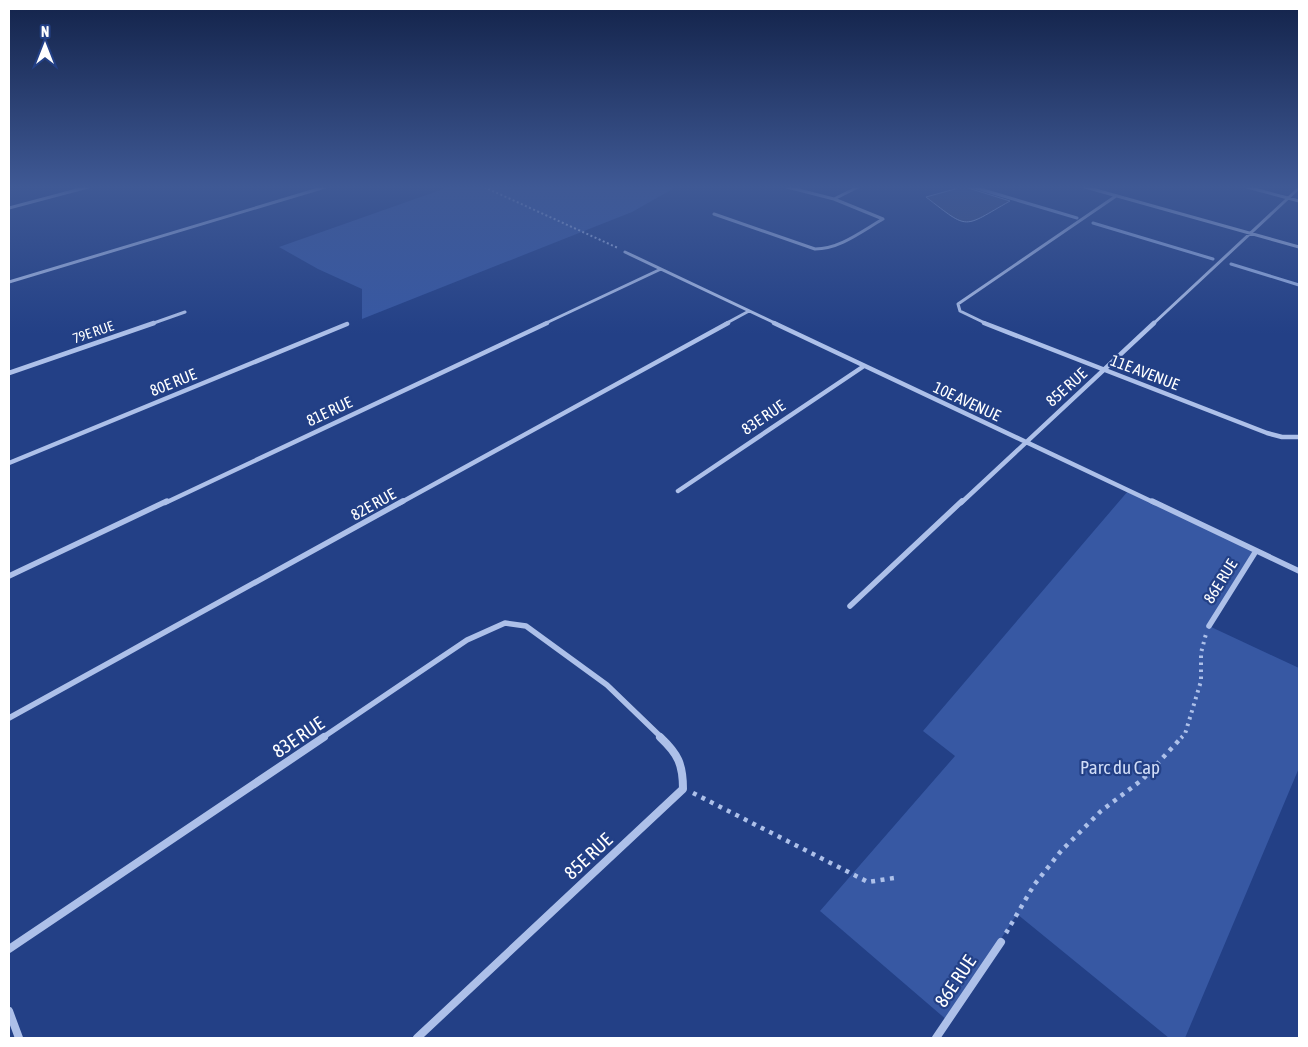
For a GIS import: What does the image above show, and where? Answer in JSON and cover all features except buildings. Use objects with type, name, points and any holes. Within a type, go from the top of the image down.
[{"type":"street","points":[[9,282],[162,236]]},
{"type":"street","points":[[777,236],[815,249],[827,249],[854,236]]},
{"type":"street","name":"11E AVENUE","points":[[1058,236],[958,304],[960,311],[982,322],[1266,433],[1282,437],[1299,437]]},
{"type":"street","name":"85E RUE","points":[[850,606],[1024,442],[1250,236]]},
{"type":"street","points":[[1259,236],[1299,247]]},
{"type":"street","name":"10E AVENUE","points":[[625,252],[1299,571]]},
{"type":"street","name":"81E RUE","points":[[9,576],[661,269]]},
{"type":"street","name":"82E RUE","points":[[9,718],[749,311]]},
{"type":"street","name":"79E RUE","points":[[9,373],[185,312]]},
{"type":"street","name":"80E RUE","points":[[9,463],[347,324]]},
{"type":"street","name":"83E RUE","points":[[678,491],[864,366]]},
{"type":"street","name":"86E RUE","points":[[1209,626],[1256,550]]},
{"type":"street","name":"83E RUE","points":[[9,949],[486,630],[505,623],[526,626],[607,685],[673,749],[683,769],[683,788]]},
{"type":"street","name":"85E RUE","points":[[417,1038],[683,788]]},
{"type":"street","name":"86E RUE","points":[[936,1038],[1001,942]]},
{"type":"street","points":[[9,1011],[19,1038]]},
{"type":"path","points":[[590,236],[625,252]]},
{"type":"path","points":[[1001,942],[1034,886],[1061,851],[1101,811],[1144,779],[1185,734],[1201,681],[1200,653],[1209,626]]},
{"type":"path","points":[[683,788],[868,882],[894,878]]},
{"type":"green space","points":[[311,236],[572,236],[362,319],[362,289],[318,269],[279,247]]},
{"type":"green space","name":"Parc du Cap","points":[[1128,491],[1256,551],[1209,626],[1299,668],[1299,768],[1185,1038],[1169,1038],[1017,914],[948,1021],[820,911],[955,756],[923,731]]},
{"type":"waterway","points":[[1136,236],[1213,259]]},
{"type":"waterway","points":[[1231,264],[1299,285]]}]
